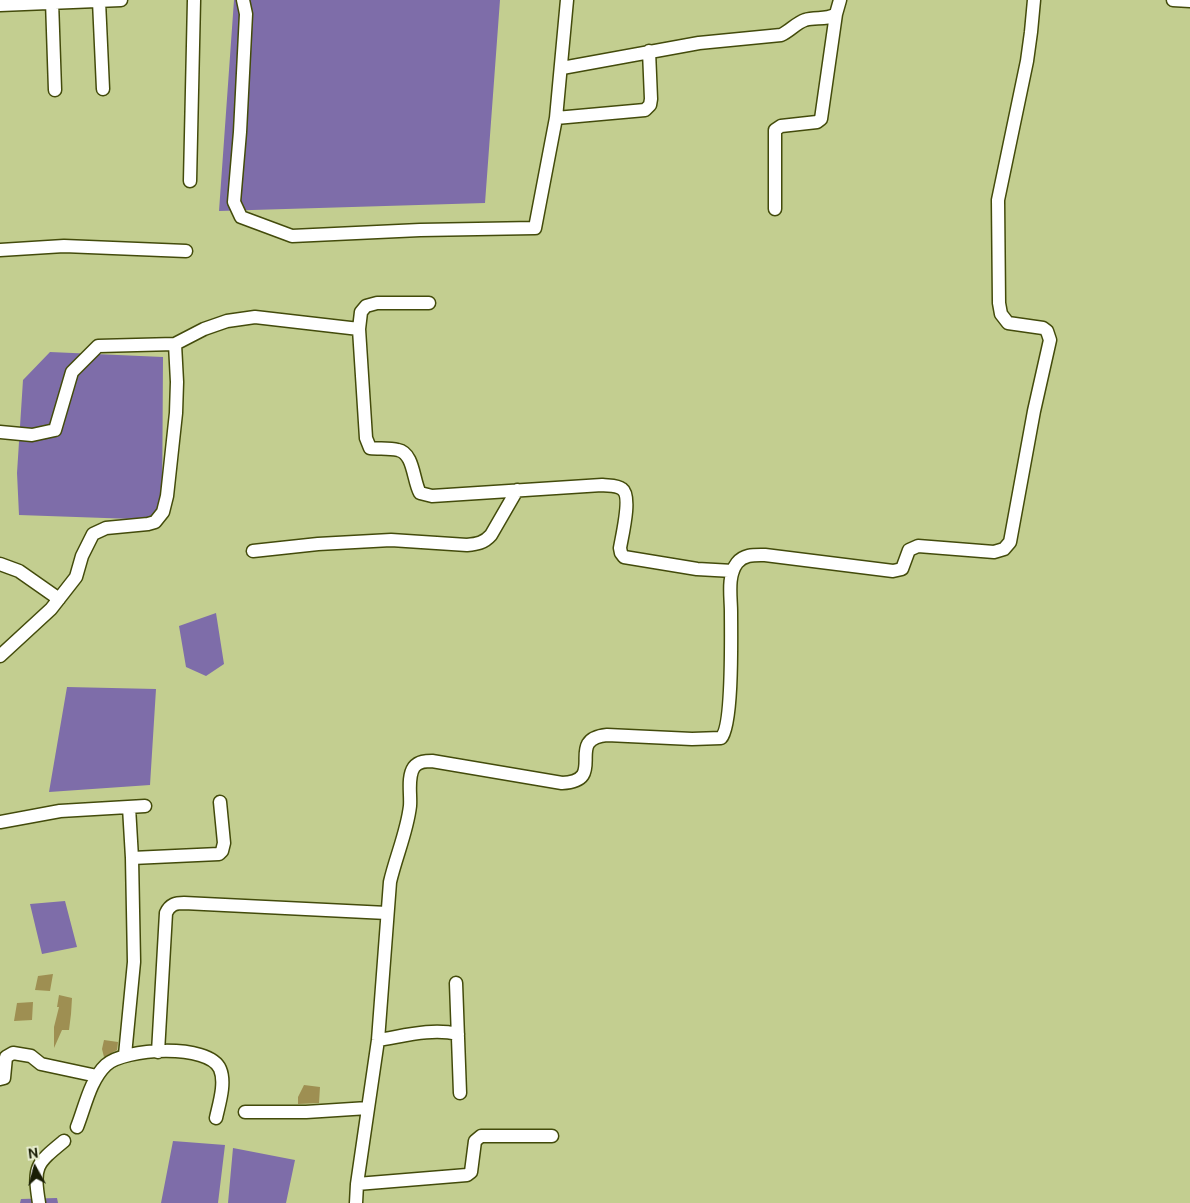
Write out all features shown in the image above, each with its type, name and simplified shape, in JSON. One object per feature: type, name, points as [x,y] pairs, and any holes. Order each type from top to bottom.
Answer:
[{"type":"street","points":[[0,4],[121,0]]},
{"type":"street","points":[[190,181],[194,0]]},
{"type":"street","points":[[243,0],[246,14],[240,132],[234,202],[241,217],[292,236],[420,230],[535,228],[556,118],[567,0]]},
{"type":"street","points":[[775,209],[776,130],[781,126],[821,120],[836,14],[840,0]]},
{"type":"street","points":[[356,1203],[357,1184],[378,1040],[390,882],[406,828],[410,805],[411,774],[414,768],[419,763],[432,761],[562,783],[580,780],[584,775],[587,744],[598,736],[692,740],[717,739],[724,735],[728,706],[732,642],[731,582],[737,562],[751,555],[766,555],[898,571],[905,566],[909,550],[918,546],[994,552],[1004,549],[1010,542],[1024,461],[1050,340],[1047,331],[1042,328],[1008,323],[1001,314],[999,304],[998,200],[1027,61],[1032,32],[1034,0]]},
{"type":"street","points":[[1173,0],[1190,1]]},
{"type":"street","points":[[99,1],[103,89]]},
{"type":"street","points":[[52,2],[55,90]]},
{"type":"street","points":[[562,68],[699,42],[781,35],[789,32],[804,20],[827,18],[836,14]]},
{"type":"street","points":[[556,118],[645,110],[650,105],[651,99],[649,51]]},
{"type":"street","points":[[0,250],[64,246],[186,251]]},
{"type":"street","points":[[429,303],[377,303],[366,306],[361,312],[359,329],[366,438],[370,448],[399,450],[405,453],[420,493],[424,495],[602,485],[617,487],[623,490],[626,497],[620,548],[624,556],[697,569],[733,571]]},
{"type":"street","points":[[0,432],[32,435],[55,430],[72,372],[98,346],[175,344],[219,323],[255,317],[359,329]]},
{"type":"street","points":[[0,656],[60,599],[76,577],[82,556],[93,534],[106,528],[155,522],[162,512],[167,496],[176,413],[175,344]]},
{"type":"street","points":[[254,551],[318,544],[391,540],[467,545],[478,544],[491,535],[517,490]]},
{"type":"street","points":[[0,564],[19,571],[60,599]]},
{"type":"street","points":[[132,858],[219,854],[222,852],[224,843],[220,802]]},
{"type":"street","points":[[0,822],[60,811],[145,806]]},
{"type":"street","points":[[125,1055],[134,962],[129,807]]},
{"type":"street","points":[[158,1052],[166,913],[168,907],[184,902],[387,913]]},
{"type":"street","points":[[456,983],[460,1093]]},
{"type":"street","points":[[378,1040],[427,1032],[442,1031],[458,1034]]},
{"type":"street","points":[[78,1127],[97,1076],[108,1063],[125,1055],[140,1052],[186,1052],[204,1055],[214,1060],[220,1069],[222,1084],[216,1118]]},
{"type":"street","points":[[0,1079],[4,1078],[6,1057],[13,1053],[31,1056],[41,1064],[97,1076]]},
{"type":"street","points":[[244,1112],[306,1112],[368,1108]]},
{"type":"street","points":[[357,1184],[467,1175],[471,1172],[475,1141],[480,1136],[552,1136]]},
{"type":"street","points":[[39,1203],[36,1177],[37,1168],[42,1159],[64,1140]]},
{"type":"shaded area","points":[[234,0],[500,0],[485,203],[219,211]]},
{"type":"shaded area","points":[[50,352],[163,357],[162,520],[19,515],[17,473],[23,380]]},
{"type":"shaded area","points":[[216,613],[224,664],[206,676],[186,667],[179,626]]},
{"type":"shaded area","points":[[67,687],[156,689],[150,785],[49,792]]},
{"type":"shaded area","points":[[65,901],[77,947],[42,954],[30,904]]},
{"type":"shaded area","points":[[173,1141],[225,1145],[218,1203],[161,1203]]},
{"type":"shaded area","points":[[233,1148],[295,1160],[286,1203],[228,1203]]},
{"type":"shaded area","points":[[57,1198],[58,1203],[20,1203],[21,1199]]},
{"type":"building","points":[[53,974],[50,991],[35,990],[38,976]]},
{"type":"building","points":[[59,995],[72,998],[71,1014],[69,1030],[62,1030],[54,1048],[54,1027],[59,1007],[57,1007]]},
{"type":"building","points":[[33,1002],[32,1020],[14,1021],[17,1003]]},
{"type":"building","points":[[104,1040],[118,1042],[117,1050],[104,1057],[102,1049]]},
{"type":"building","points":[[304,1085],[320,1087],[319,1103],[298,1104],[298,1097]]}]
